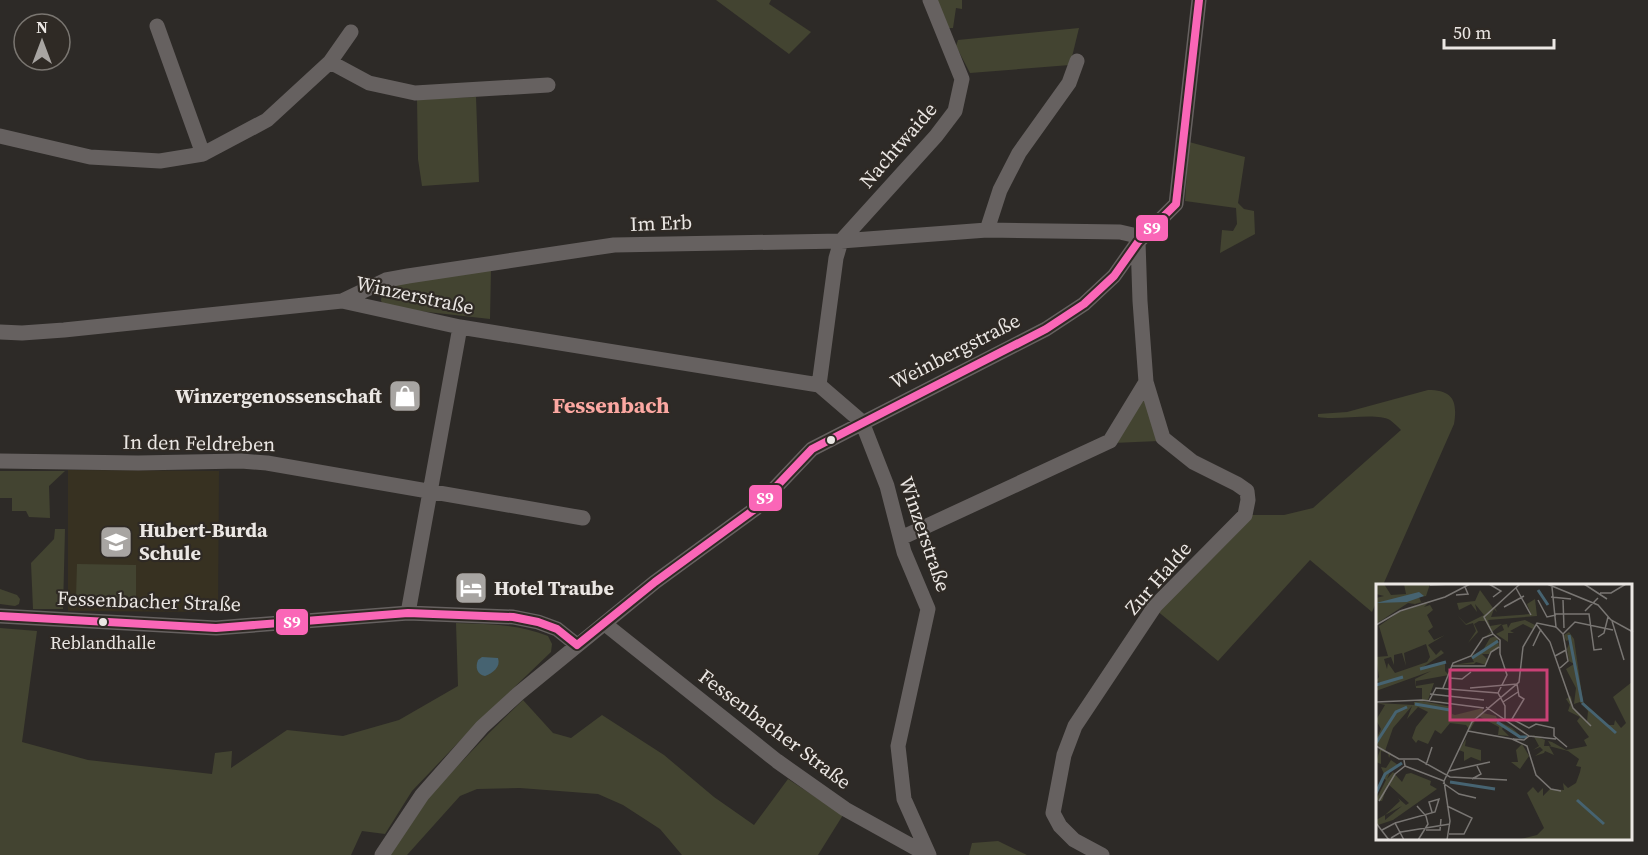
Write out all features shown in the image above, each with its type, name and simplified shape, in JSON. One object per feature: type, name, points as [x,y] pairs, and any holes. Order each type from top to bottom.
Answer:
[{"type":"street","name":"Nachtwaide","points":[[841,241],[936,136],[955,111],[962,79],[930,0]]},
{"type":"street","name":"Weinbergstraße","points":[[382,855],[422,795],[483,727],[518,694],[655,582],[755,509],[812,448],[1046,329],[1084,304],[1114,276],[1138,242],[1176,204],[1199,0]]},
{"type":"street","points":[[157,27],[203,154]]},
{"type":"street","points":[[0,136],[90,157],[160,161],[203,154],[267,120],[330,62],[351,32]]},
{"type":"street","points":[[987,230],[1000,190],[1019,153],[1069,83],[1077,61]]},
{"type":"street","points":[[330,62],[369,83],[415,93],[548,85]]},
{"type":"street","name":"Im Erb","points":[[342,301],[386,280],[602,247],[644,244],[841,241],[987,230],[1120,232],[1133,235],[1138,242]]},
{"type":"street","points":[[819,385],[836,258],[841,241]]},
{"type":"street","name":"Zur Halde","points":[[1102,855],[1074,840],[1060,826],[1053,813],[1064,755],[1075,726],[1155,606],[1245,515],[1248,500],[1247,491],[1238,484],[1193,462],[1163,438],[1146,382],[1138,242]]},
{"type":"street","name":"Winzerstraße","points":[[0,332],[64,330],[342,301],[460,327],[819,385],[862,422],[887,486],[901,538],[928,609],[898,746],[904,799],[929,855]]},
{"type":"street","points":[[408,614],[460,327]]},
{"type":"street","points":[[901,538],[1110,441],[1146,382]]},
{"type":"street","name":"In den Feldreben","points":[[0,462],[242,461],[320,471],[583,518]]},
{"type":"street","name":"Fessenbacher Straße","points":[[0,616],[216,628],[408,614],[513,617],[557,629],[577,645]]},
{"type":"street","name":"Fessenbacher Straße","points":[[605,624],[777,761],[845,809],[929,855]]},
{"type":"shaded area","name":"Hubert-Burda Schule","points":[[68,470],[219,471],[218,612],[68,611]]},
{"type":"green space","points":[[716,0],[771,0],[769,4],[811,32],[789,54]]},
{"type":"green space","points":[[937,0],[962,0],[962,9],[956,8],[953,28],[948,28]]},
{"type":"green space","points":[[1079,28],[1070,65],[970,73],[956,46],[958,40]]},
{"type":"green space","points":[[476,97],[479,182],[422,186],[418,159],[417,99]]},
{"type":"green space","points":[[1189,142],[1245,157],[1238,203],[1244,209],[1254,211],[1255,234],[1220,253],[1222,230],[1233,231],[1237,224],[1236,208],[1185,201]]},
{"type":"green space","points":[[491,269],[490,319],[392,308],[385,306],[381,301],[382,290],[389,284]]},
{"type":"green space","points":[[1428,390],[1448,394],[1452,398],[1455,409],[1454,424],[1383,584],[1376,584],[1376,603],[1372,612],[1310,560],[1218,661],[1156,610],[1251,515],[1284,515],[1313,508],[1401,430],[1390,420],[1383,418],[1318,417],[1318,414],[1347,412]]},
{"type":"green space","points":[[1144,400],[1159,441],[1113,443],[1140,402]]},
{"type":"green space","points":[[0,471],[65,471],[49,486],[50,518],[29,517],[26,511],[12,511],[12,498],[0,498]]},
{"type":"green space","points":[[55,529],[65,529],[63,609],[33,609],[31,563],[54,539]]},
{"type":"green space","points":[[77,564],[136,565],[136,599],[76,598]]},
{"type":"green space","points":[[0,589],[17,595],[20,599],[19,604],[15,606],[0,604]]},
{"type":"green space","points":[[456,623],[503,625],[537,632],[548,636],[552,644],[551,652],[473,727],[412,791],[385,834],[362,831],[351,855],[0,855],[0,628],[37,631],[22,742],[88,760],[212,774],[215,753],[232,751],[231,768],[287,730],[343,736],[399,720],[458,686]]},
{"type":"green space","points":[[523,700],[553,733],[571,738],[602,715],[664,755],[714,797],[754,825],[788,779],[843,815],[818,855],[682,855],[660,829],[623,805],[598,794],[520,788],[477,789],[460,796],[407,855],[387,855],[427,798]]},
{"type":"green space","points":[[998,841],[1027,855],[969,855],[972,843]]},
{"type":"water","points":[[482,657],[498,658],[499,661],[496,669],[485,676],[478,672],[477,668],[478,660]]},
{"type":"transit line","name":"S9","points":[[577,645],[655,582],[755,509],[812,449],[1046,329],[1084,304],[1114,276],[1138,242],[1176,204],[1199,0]]},
{"type":"transit line","name":"S9","points":[[0,616],[216,628],[408,613],[513,617],[557,629],[577,645]]},
{"type":"place","name":"Winzergenossenschaft","points":[[405,396]]},
{"type":"place","name":"Hubert-Burda Schule","points":[[116,542]]},
{"type":"place","name":"Hotel Traube","points":[[471,588]]},
{"type":"place","name":"Reblandhalle","points":[[103,622]]},
{"type":"district","name":"Fessenbach","points":[[611,405]]}]
